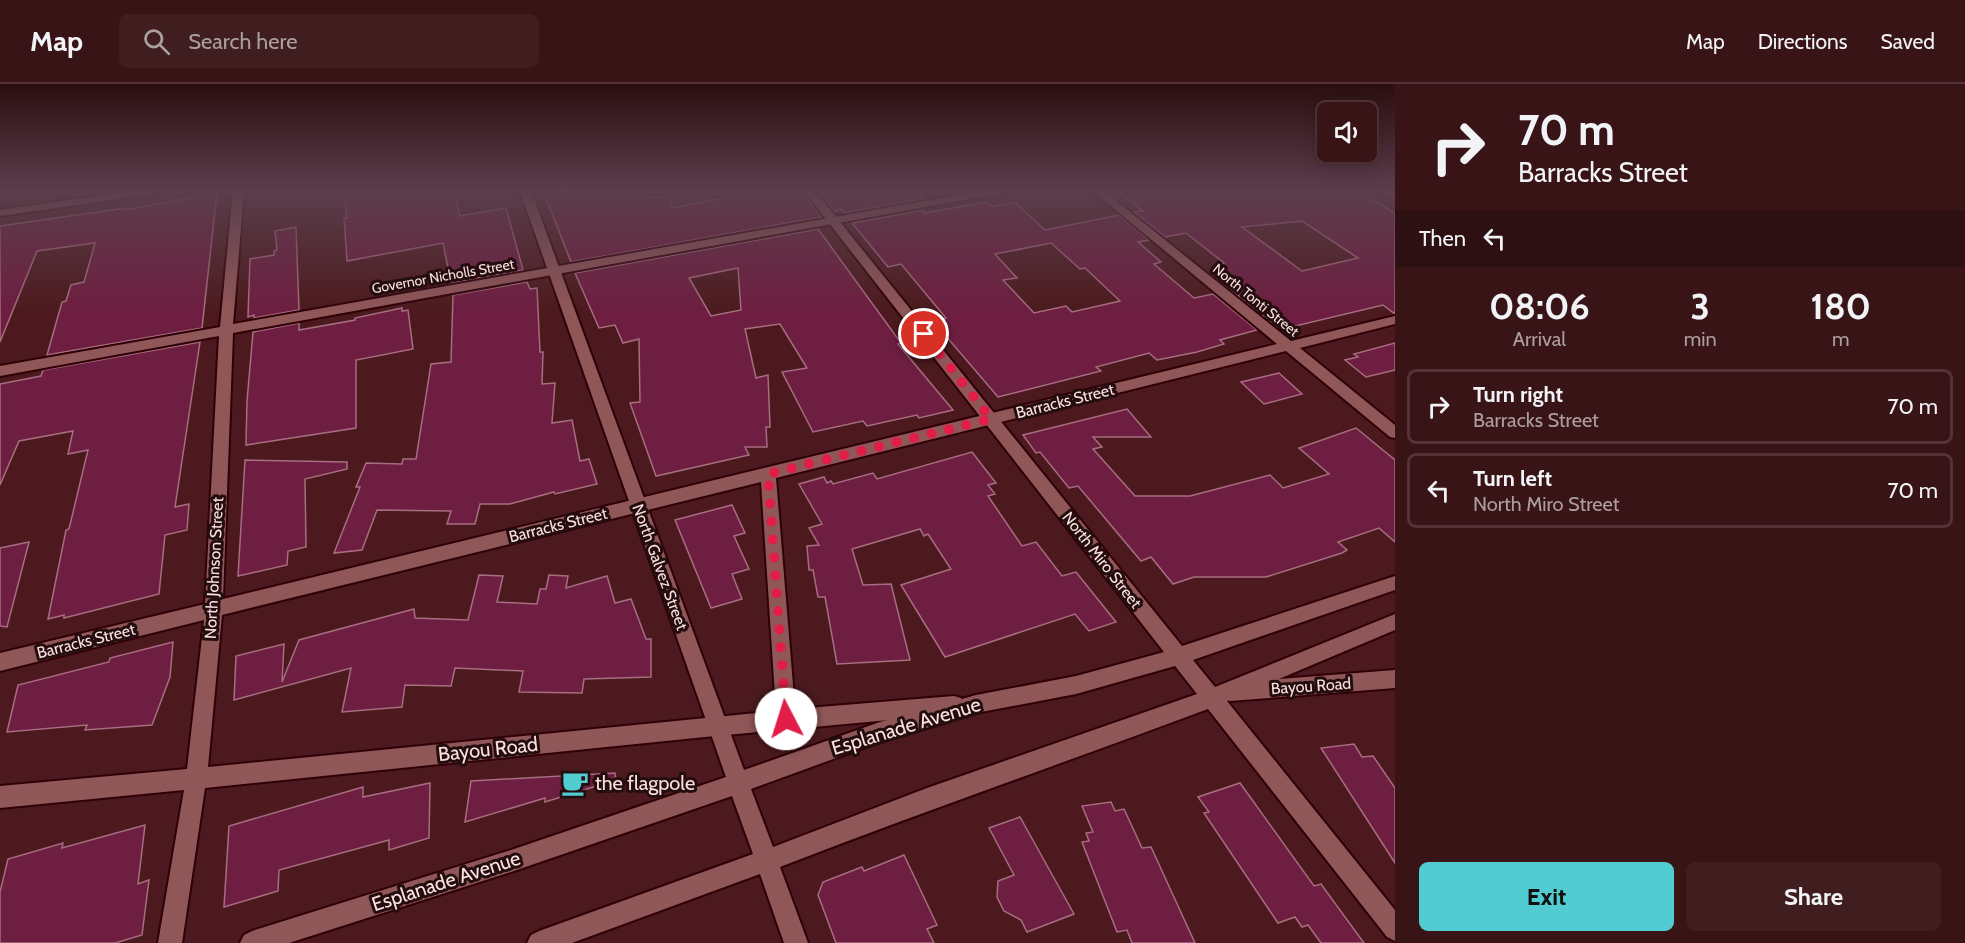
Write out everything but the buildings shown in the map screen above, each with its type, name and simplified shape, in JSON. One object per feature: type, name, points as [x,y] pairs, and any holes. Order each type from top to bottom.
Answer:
[{"type":"street","name":"North Johnson Street","points":[[170,943],[196,780],[214,609],[226,330],[234,231]]},
{"type":"street","name":"North Galvez Street","points":[[540,231],[796,943]]},
{"type":"street","name":"Governor Nicholls Street","points":[[0,371],[773,231]]},
{"type":"street","name":"North Miro Street","points":[[843,231],[1179,656],[1219,695],[1395,929]]},
{"type":"street","name":"North Tonti Street","points":[[1148,231],[1395,433]]},
{"type":"street","name":"Barracks Street","points":[[0,662],[1395,320]]},
{"type":"street","points":[[768,474],[786,719]]},
{"type":"street","name":"Esplanade Avenue","points":[[252,943],[511,861],[880,732],[976,704],[1076,685],[1179,656],[1395,583]]},
{"type":"street","points":[[539,943],[766,861],[927,799],[1085,746],[1219,695],[1395,622]]},
{"type":"street","name":"Bayou Road","points":[[1219,695],[1395,679]]},
{"type":"street","name":"Bayou Road","points":[[0,797],[196,780],[786,719],[976,704]]},
{"type":"place","name":"the flagpole","points":[[575,783]]},
{"type":"route","points":[[786,719],[768,474],[991,419],[924,334]]}]
